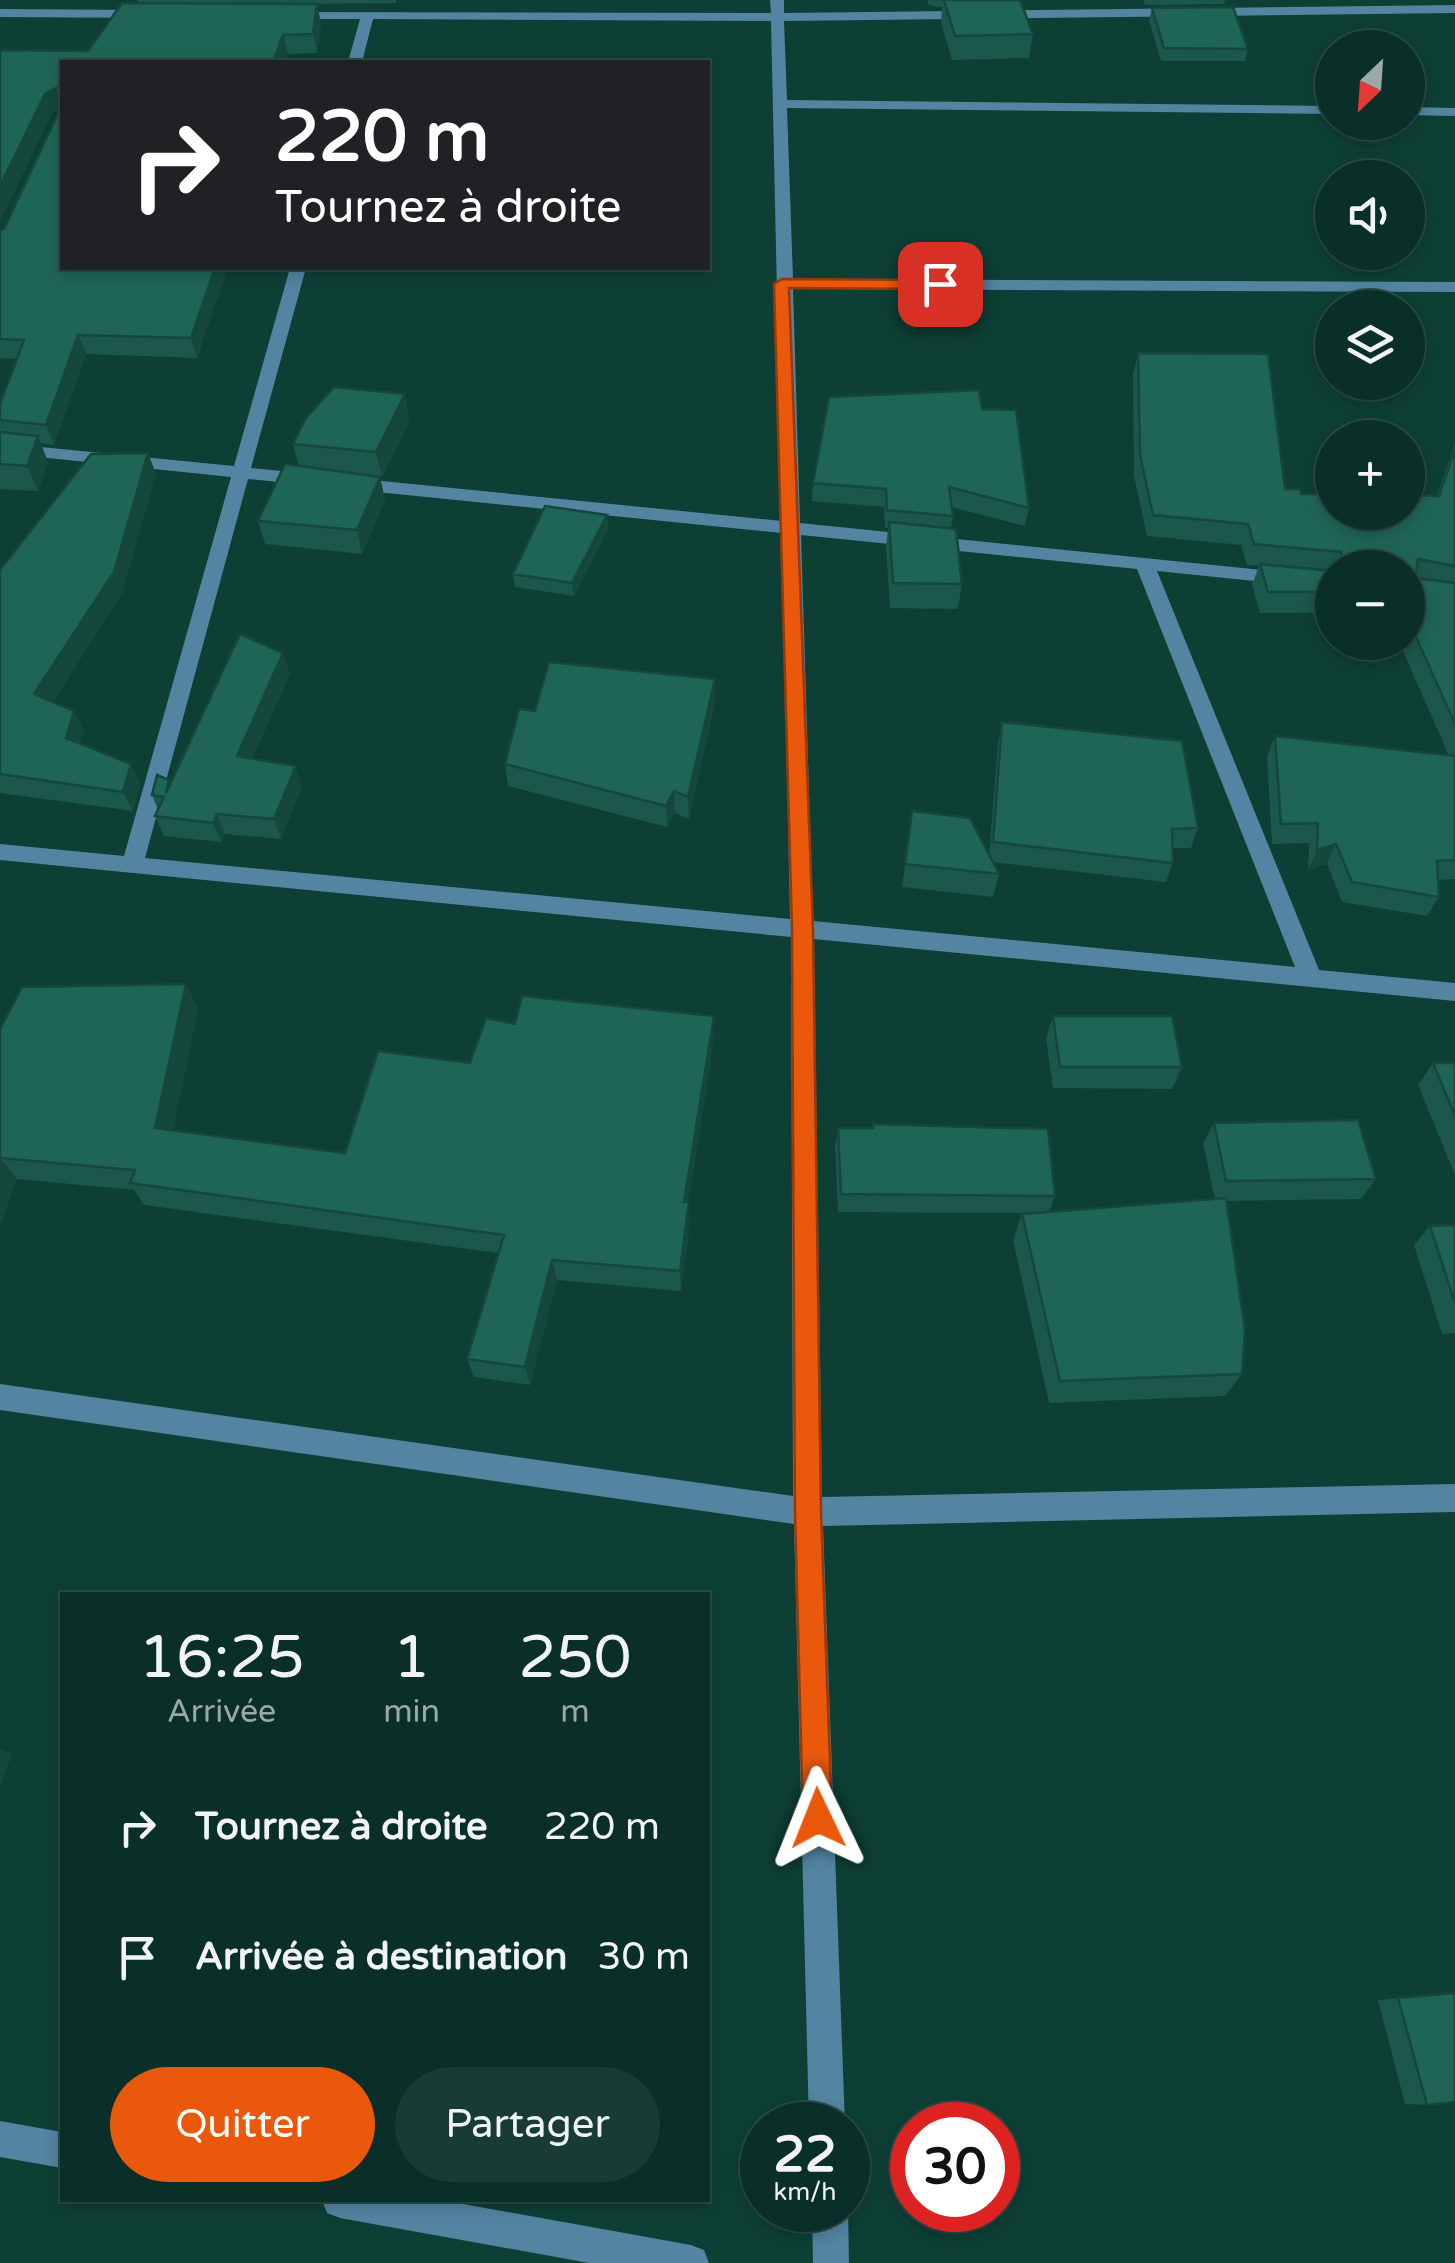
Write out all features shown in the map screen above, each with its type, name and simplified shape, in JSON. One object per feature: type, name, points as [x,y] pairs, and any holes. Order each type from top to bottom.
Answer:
[{"type":"street","points":[[0,13],[114,7],[170,14]]},
{"type":"street","points":[[103,30],[114,7]]},
{"type":"street","points":[[777,9],[802,929],[808,1512],[826,2102]]},
{"type":"street","points":[[269,14],[1455,9]]},
{"type":"street","points":[[356,60],[368,15]]},
{"type":"street","points":[[780,104],[1315,110]]},
{"type":"street","points":[[1425,111],[1455,112]]},
{"type":"street","points":[[132,865],[297,270]]},
{"type":"street","points":[[782,284],[1455,287]]},
{"type":"street","points":[[0,448],[1315,581]]},
{"type":"street","points":[[1144,564],[1312,980]]},
{"type":"street","points":[[0,852],[1455,992]]},
{"type":"street","points":[[0,1397],[808,1512],[1455,1498]]},
{"type":"street","points":[[0,2139],[60,2150]]},
{"type":"street","points":[[351,2202],[691,2263]]},
{"type":"street","points":[[830,2232],[831,2263]]},
{"type":"building","points":[[944,0],[1020,0],[1033,34],[955,36]]},
{"type":"building","points":[[122,3],[317,4],[313,34],[283,35],[274,60],[60,60],[60,270],[214,270],[191,338],[78,335],[46,425],[0,420],[0,404],[24,340],[0,339],[0,231],[59,111],[56,88],[45,94],[0,186],[0,50],[88,51]]},
{"type":"building","points":[[1233,7],[1248,49],[1164,48],[1152,8]]},
{"type":"building","points":[[1138,353],[1268,354],[1285,489],[1315,494],[1315,530],[1425,530],[1425,496],[1439,496],[1455,449],[1455,566],[1425,560],[1425,550],[1319,550],[1254,544],[1248,524],[1153,515],[1140,455]]},
{"type":"building","points":[[334,387],[405,394],[376,452],[293,444],[306,418]]},
{"type":"building","points":[[979,390],[982,409],[1016,410],[1029,508],[949,487],[953,516],[887,510],[886,489],[813,483],[829,397]]},
{"type":"building","points":[[0,432],[38,436],[27,466],[0,464]]},
{"type":"building","points":[[148,453],[114,572],[34,694],[74,711],[66,738],[131,764],[123,792],[0,774],[0,570],[91,454]]},
{"type":"building","points":[[285,464],[380,477],[357,530],[258,521]]},
{"type":"building","points":[[545,506],[607,515],[572,583],[513,574]]},
{"type":"building","points":[[889,522],[956,529],[962,584],[893,583]]},
{"type":"building","points":[[1260,564],[1315,569],[1315,592],[1268,592]]},
{"type":"building","points":[[1425,579],[1455,583],[1455,724],[1425,657]]},
{"type":"building","points":[[240,634],[283,653],[237,756],[296,766],[274,819],[217,814],[213,823],[155,816],[164,797],[152,795],[157,775],[169,780],[166,793]]},
{"type":"building","points":[[549,662],[715,679],[688,797],[674,791],[666,806],[505,764],[519,709],[535,711]]},
{"type":"building","points":[[1002,722],[1182,741],[1198,828],[1172,829],[1173,863],[993,842]]},
{"type":"building","points":[[1275,736],[1455,756],[1455,860],[1437,861],[1439,897],[1352,882],[1336,844],[1317,850],[1318,823],[1281,824]]},
{"type":"building","points":[[912,811],[970,818],[999,874],[905,864]]},
{"type":"building","points":[[186,984],[155,1128],[345,1153],[378,1051],[470,1063],[486,1018],[515,1024],[522,996],[714,1016],[684,1202],[689,1202],[680,1271],[552,1260],[525,1367],[467,1359],[504,1235],[130,1183],[135,1170],[0,1158],[0,1029],[22,987]]},
{"type":"building","points":[[1053,1016],[1172,1016],[1182,1067],[1060,1067]]},
{"type":"building","points":[[1433,1063],[1455,1063],[1455,1116]]},
{"type":"building","points":[[1358,1120],[1376,1179],[1226,1181],[1214,1123]]},
{"type":"building","points":[[872,1124],[1048,1129],[1055,1196],[841,1194],[838,1128],[873,1128]]},
{"type":"building","points":[[1226,1198],[1245,1330],[1242,1374],[1060,1381],[1022,1214]]},
{"type":"building","points":[[1455,1225],[1455,1303],[1430,1226]]},
{"type":"building","points":[[1455,1993],[1455,2102],[1427,2105],[1398,1998]]},
{"type":"route","points":[[818,1818],[808,1512],[802,929],[782,284],[940,284]]}]
